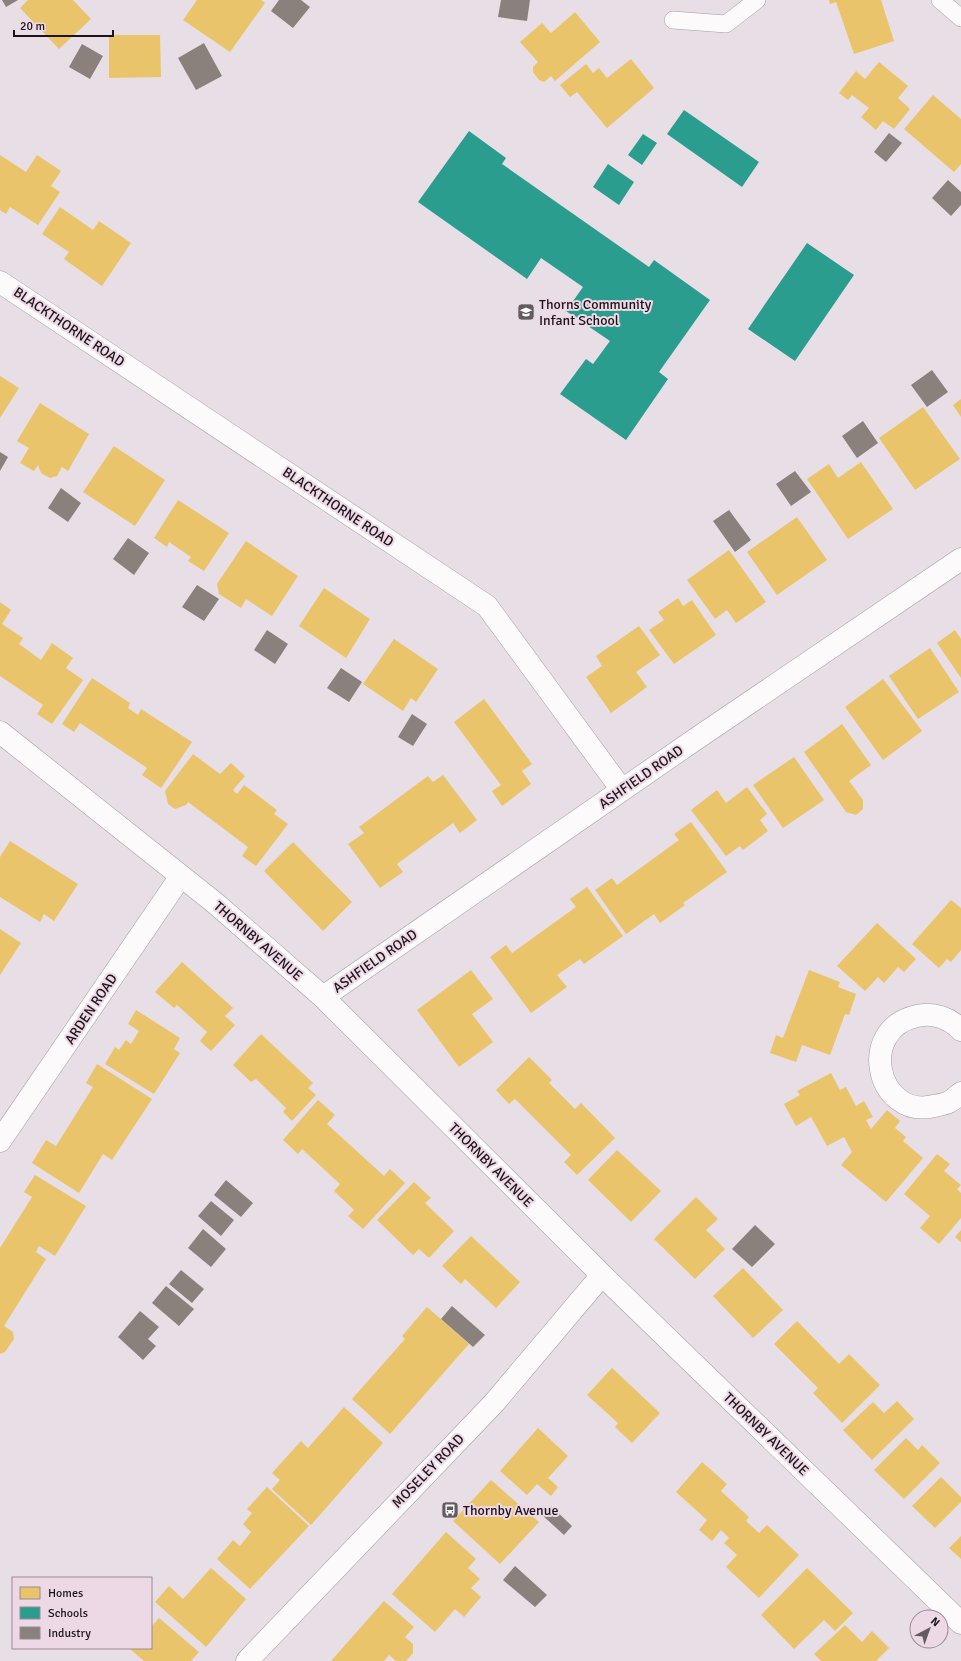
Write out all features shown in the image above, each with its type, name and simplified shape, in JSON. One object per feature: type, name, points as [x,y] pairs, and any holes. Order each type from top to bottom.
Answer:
[{"type":"street","name":"BLACKTHORNE ROAD","points":[[0,282],[487,606],[622,790]]},
{"type":"street","name":"ASHFIELD ROAD","points":[[323,997],[622,790],[961,559]]},
{"type":"street","name":"THORNBY AVENUE","points":[[0,732],[215,903],[323,997],[602,1275],[961,1623]]},
{"type":"street","name":"ARDEN ROAD","points":[[0,1141],[181,876]]},
{"type":"street","points":[[957,1103],[926,1108],[910,1105],[901,1101],[889,1090],[881,1076],[879,1067],[880,1051],[886,1035],[898,1023],[908,1018],[924,1014],[940,1016],[956,1024],[961,1030]]},
{"type":"street","name":"MOSELEY ROAD","points":[[247,1661],[494,1403],[602,1275]]},
{"type":"lane","points":[[673,20],[726,24],[757,0]]},
{"type":"lane","points":[[940,0],[961,18]]},
{"type":"building: Homes","points":[[28,0],[73,0],[91,19],[59,49],[20,8]]},
{"type":"building: Homes","points":[[197,0],[261,0],[265,3],[230,52],[183,20]]},
{"type":"building: Homes","points":[[829,0],[881,0],[894,41],[854,54],[836,2],[830,4]]},
{"type":"building: Homes","points":[[575,12],[600,42],[555,81],[551,76],[544,82],[539,80],[533,72],[533,67],[538,62],[520,42],[542,23],[551,33]]},
{"type":"building: Homes","points":[[109,35],[160,35],[161,77],[109,78]]},
{"type":"building: Homes","points":[[631,59],[654,88],[607,128],[577,92],[570,97],[560,85],[586,64],[593,73],[599,68],[607,78]]},
{"type":"building: Homes","points":[[879,62],[908,86],[898,98],[910,109],[894,129],[883,121],[876,130],[861,117],[869,108],[852,95],[848,100],[839,93],[856,71],[865,79]]},
{"type":"building: Homes","points":[[933,95],[961,119],[961,164],[954,172],[904,129]]},
{"type":"building: Homes","points":[[0,155],[26,172],[37,155],[61,171],[51,186],[60,192],[38,225],[10,207],[6,214],[0,210]]},
{"type":"building: Homes","points":[[60,207],[93,230],[99,221],[131,243],[102,286],[64,259],[69,252],[42,234]]},
{"type":"building: Homes","points":[[0,376],[19,388],[0,418]]},
{"type":"building: Homes","points":[[961,399],[961,417],[953,405]]},
{"type":"building: Homes","points":[[40,403],[89,434],[68,471],[62,467],[57,476],[50,478],[41,473],[38,465],[34,471],[20,463],[29,448],[17,441]]},
{"type":"building: Homes","points":[[923,407],[960,459],[915,490],[879,438]]},
{"type":"building: Homes","points":[[114,446],[165,480],[135,526],[83,492]]},
{"type":"building: Homes","points":[[861,462],[893,509],[848,539],[807,479],[829,464],[838,478]]},
{"type":"building: Homes","points":[[178,500],[229,533],[204,571],[188,561],[191,557],[169,542],[167,547],[154,538]]},
{"type":"building: Homes","points":[[797,517],[827,560],[777,595],[747,552]]},
{"type":"building: Homes","points":[[246,541],[298,576],[272,616],[246,599],[241,608],[219,594],[217,584]]},
{"type":"building: Homes","points":[[729,550],[766,602],[736,623],[727,610],[715,619],[687,580]]},
{"type":"building: Homes","points":[[324,588],[370,619],[346,658],[299,626]]},
{"type":"building: Homes","points":[[678,598],[683,606],[692,600],[716,635],[674,664],[649,630],[664,620],[658,612]]},
{"type":"building: Homes","points":[[0,602],[11,610],[2,624],[23,638],[19,644],[41,660],[52,643],[73,658],[66,668],[83,680],[52,724],[37,714],[43,705],[0,676]]},
{"type":"building: Homes","points":[[639,626],[660,655],[636,672],[647,687],[611,713],[586,677],[602,666],[596,656]]},
{"type":"building: Homes","points":[[955,630],[961,639],[961,678],[937,643]]},
{"type":"building: Homes","points":[[394,639],[438,669],[416,702],[411,698],[403,711],[363,684]]},
{"type":"building: Homes","points":[[930,648],[959,692],[918,719],[889,676]]},
{"type":"building: Homes","points":[[92,678],[130,703],[128,708],[138,715],[141,709],[192,742],[161,788],[142,775],[147,768],[80,723],[74,732],[62,724]]},
{"type":"building: Homes","points":[[883,679],[922,731],[883,760],[845,707]]},
{"type":"building: Homes","points":[[484,699],[532,764],[522,771],[531,784],[502,806],[492,791],[501,785],[454,722]]},
{"type":"building: Homes","points":[[842,724],[871,765],[849,781],[863,800],[863,809],[856,815],[846,812],[804,752]]},
{"type":"building: Homes","points":[[193,754],[220,774],[231,763],[245,776],[233,790],[237,794],[244,785],[277,810],[274,814],[288,824],[256,866],[242,856],[248,847],[188,802],[186,805],[175,809],[168,804],[165,791]]},
{"type":"building: Homes","points":[[794,757],[824,800],[783,828],[753,785]]},
{"type":"building: Homes","points":[[443,775],[477,820],[460,833],[453,823],[397,864],[403,872],[380,888],[348,844],[364,833],[359,827],[428,776],[433,782]]},
{"type":"building: Homes","points":[[747,787],[767,814],[760,820],[768,831],[743,850],[740,846],[726,856],[691,810],[717,790],[726,803]]},
{"type":"building: Homes","points":[[691,822],[727,872],[683,903],[685,905],[660,923],[654,914],[626,934],[595,890],[612,878],[617,885],[679,840],[674,834]]},
{"type":"building: Homes","points":[[10,841],[78,884],[54,921],[44,914],[40,922],[0,897],[0,857]]},
{"type":"building: Homes","points":[[293,842],[352,902],[323,931],[264,871]]},
{"type":"building: Homes","points":[[587,887],[623,936],[584,964],[580,959],[557,975],[567,987],[531,1013],[490,957],[506,945],[512,953],[576,907],[570,899]]},
{"type":"building: Homes","points":[[951,900],[961,908],[961,950],[951,962],[947,959],[939,968],[912,944]]},
{"type":"building: Homes","points":[[877,923],[916,959],[904,972],[898,967],[884,983],[878,977],[865,991],[837,966]]},
{"type":"building: Homes","points":[[0,929],[21,943],[0,975]]},
{"type":"building: Homes","points":[[182,962],[233,1008],[225,1016],[235,1025],[211,1051],[200,1041],[207,1032],[177,1005],[174,1008],[155,992]]},
{"type":"building: Homes","points":[[471,970],[493,999],[472,1014],[493,1042],[459,1067],[417,1010]]},
{"type":"building: Homes","points":[[809,970],[840,982],[838,987],[856,994],[849,1015],[845,1014],[830,1055],[802,1045],[796,1062],[770,1053],[776,1035],[783,1038]]},
{"type":"building: Homes","points":[[136,1010],[180,1038],[174,1049],[180,1053],[154,1094],[105,1064],[115,1047],[119,1050],[126,1040],[131,1044],[139,1031],[128,1024]]},
{"type":"building: Homes","points":[[261,1034],[313,1083],[308,1088],[316,1095],[292,1121],[283,1112],[286,1108],[256,1079],[251,1082],[233,1065]]},
{"type":"building: Homes","points":[[529,1057],[552,1080],[549,1083],[575,1109],[581,1103],[615,1138],[577,1175],[564,1162],[571,1155],[515,1099],[509,1104],[496,1090]]},
{"type":"building: Homes","points":[[97,1064],[152,1099],[112,1160],[103,1154],[79,1193],[32,1163],[46,1140],[56,1146],[93,1087],[86,1083]]},
{"type":"building: Homes","points":[[831,1073],[840,1090],[846,1087],[856,1106],[864,1101],[873,1117],[866,1120],[871,1129],[887,1110],[900,1121],[895,1128],[906,1137],[903,1141],[923,1158],[886,1202],[841,1165],[852,1152],[844,1137],[827,1146],[811,1117],[796,1126],[784,1104],[800,1095],[797,1091]]},
{"type":"building: Homes","points":[[318,1100],[335,1115],[327,1124],[384,1176],[390,1169],[405,1183],[363,1229],[348,1216],[354,1210],[334,1191],[340,1184],[302,1149],[298,1154],[283,1140]]},
{"type":"building: Homes","points":[[617,1150],[661,1191],[631,1222],[588,1180]]},
{"type":"building: Homes","points":[[937,1154],[950,1164],[944,1171],[961,1185],[957,1189],[961,1193],[961,1218],[939,1244],[920,1228],[930,1216],[904,1194]]},
{"type":"building: Homes","points":[[35,1175],[86,1206],[55,1256],[39,1246],[36,1252],[46,1259],[4,1326],[13,1332],[14,1339],[5,1352],[0,1354],[0,1248],[32,1197],[24,1192]]},
{"type":"building: Homes","points":[[414,1182],[431,1198],[425,1203],[454,1231],[429,1258],[419,1249],[413,1255],[377,1220]]},
{"type":"building: Homes","points":[[696,1197],[718,1219],[706,1230],[725,1249],[695,1279],[654,1239]]},
{"type":"building: Homes","points":[[961,1230],[961,1242],[955,1237]]},
{"type":"building: Homes","points":[[471,1236],[520,1282],[496,1308],[465,1279],[461,1284],[442,1266]]},
{"type":"building: Homes","points":[[743,1268],[783,1310],[753,1338],[713,1296]]},
{"type":"building: Homes","points":[[427,1307],[469,1344],[390,1434],[352,1399],[405,1339],[402,1336]]},
{"type":"building: Homes","points":[[797,1321],[839,1364],[849,1354],[880,1385],[842,1423],[813,1393],[818,1388],[774,1344]]},
{"type":"building: Homes","points":[[612,1368],[660,1413],[632,1443],[615,1427],[618,1423],[587,1395]]},
{"type":"building: Homes","points":[[897,1401],[914,1419],[872,1460],[843,1430],[873,1402],[884,1413]]},
{"type":"building: Homes","points":[[344,1407],[383,1443],[311,1525],[272,1489],[280,1480],[272,1473],[301,1441],[308,1448]]},
{"type":"building: Homes","points":[[538,1428],[568,1456],[548,1478],[558,1487],[551,1496],[537,1484],[527,1495],[500,1471]]},
{"type":"building: Homes","points":[[906,1438],[918,1450],[922,1445],[940,1463],[904,1499],[874,1470]]},
{"type":"building: Homes","points":[[702,1462],[727,1484],[721,1491],[749,1517],[746,1521],[759,1533],[767,1525],[799,1555],[759,1598],[726,1567],[737,1555],[724,1543],[729,1538],[721,1530],[712,1541],[699,1530],[707,1520],[676,1492]]},
{"type":"building: Homes","points":[[941,1477],[961,1497],[961,1502],[935,1528],[912,1506]]},
{"type":"building: Homes","points":[[491,1480],[539,1522],[500,1564],[453,1521]]},
{"type":"building: Homes","points":[[267,1487],[309,1526],[250,1589],[217,1559],[233,1540],[240,1546],[251,1532],[243,1524],[252,1513],[247,1509]]},
{"type":"building: Homes","points":[[446,1532],[476,1559],[468,1568],[480,1579],[471,1588],[481,1597],[464,1617],[455,1609],[435,1632],[392,1594]]},
{"type":"building: Homes","points":[[961,1536],[961,1559],[949,1548]]},
{"type":"building: Homes","points":[[211,1568],[246,1599],[206,1647],[155,1602],[169,1586],[183,1599]]},
{"type":"building: Homes","points":[[807,1568],[853,1613],[835,1631],[824,1620],[794,1649],[761,1615]]},
{"type":"building: Homes","points":[[384,1601],[414,1627],[405,1637],[413,1644],[413,1653],[406,1661],[396,1661],[389,1655],[384,1661],[331,1661]]},
{"type":"building: Homes","points":[[159,1618],[199,1652],[191,1661],[144,1661],[131,1650],[152,1649],[152,1626]]},
{"type":"building: Homes","points":[[845,1625],[862,1642],[872,1631],[889,1648],[876,1661],[821,1661],[814,1654]]},
{"type":"building: Schools","points":[[684,110],[759,162],[742,187],[667,134]]},
{"type":"building: Schools","points":[[469,131],[506,158],[502,164],[649,267],[654,260],[710,300],[659,372],[668,379],[626,440],[560,394],[586,359],[593,364],[610,341],[566,311],[583,287],[541,258],[527,279],[418,202]]},
{"type":"building: Schools","points":[[643,134],[657,143],[642,165],[628,155]]},
{"type":"building: Schools","points":[[608,164],[634,182],[619,205],[593,187]]},
{"type":"building: Schools","points":[[807,243],[854,275],[795,361],[748,329]]},
{"type":"building: Industry","points":[[2,0],[18,0],[6,7]]},
{"type":"building: Industry","points":[[279,0],[301,0],[310,7],[293,28],[271,11]]},
{"type":"building: Industry","points":[[501,0],[530,0],[527,21],[498,17]]},
{"type":"building: Industry","points":[[204,43],[222,76],[196,90],[178,58]]},
{"type":"building: Industry","points":[[82,44],[103,56],[90,79],[69,67]]},
{"type":"building: Industry","points":[[889,133],[902,143],[886,162],[874,152]]},
{"type":"building: Industry","points":[[948,180],[961,192],[961,205],[951,216],[932,198]]},
{"type":"building: Industry","points":[[932,370],[948,392],[927,407],[911,385]]},
{"type":"building: Industry","points":[[863,421],[878,443],[857,458],[842,436]]},
{"type":"building: Industry","points":[[0,452],[8,457],[0,471]]},
{"type":"building: Industry","points":[[795,471],[811,492],[791,506],[776,484]]},
{"type":"building: Industry","points":[[61,488],[81,503],[68,522],[48,508]]},
{"type":"building: Industry","points":[[729,510],[751,540],[735,552],[713,521]]},
{"type":"building: Industry","points":[[128,538],[149,553],[134,575],[113,559]]},
{"type":"building: Industry","points":[[197,585],[219,599],[204,621],[182,607]]},
{"type":"building: Industry","points":[[267,630],[288,644],[275,664],[254,650]]},
{"type":"building: Industry","points":[[341,668],[362,682],[349,702],[327,688]]},
{"type":"building: Industry","points":[[412,714],[427,724],[413,746],[398,737]]},
{"type":"building: Industry","points":[[226,1180],[253,1203],[241,1217],[214,1195]]},
{"type":"building: Industry","points":[[211,1201],[234,1220],[221,1236],[198,1216]]},
{"type":"building: Industry","points":[[755,1225],[775,1244],[752,1267],[732,1249]]},
{"type":"building: Industry","points":[[203,1229],[226,1249],[211,1267],[188,1248]]},
{"type":"building: Industry","points":[[181,1270],[204,1289],[192,1303],[169,1284]]},
{"type":"building: Industry","points":[[166,1286],[194,1309],[179,1326],[152,1303]]},
{"type":"building: Industry","points":[[452,1306],[485,1335],[473,1347],[441,1319]]},
{"type":"building: Industry","points":[[140,1311],[159,1327],[148,1339],[156,1346],[143,1360],[118,1337]]},
{"type":"building: Industry","points":[[551,1506],[572,1526],[564,1535],[542,1515]]},
{"type":"building: Industry","points":[[515,1566],[547,1595],[535,1607],[503,1580]]},
{"type":"place","name":"Thorns Community Infant School","points":[[526,312]]},
{"type":"place","name":"Thornby Avenue","points":[[450,1510]]}]
